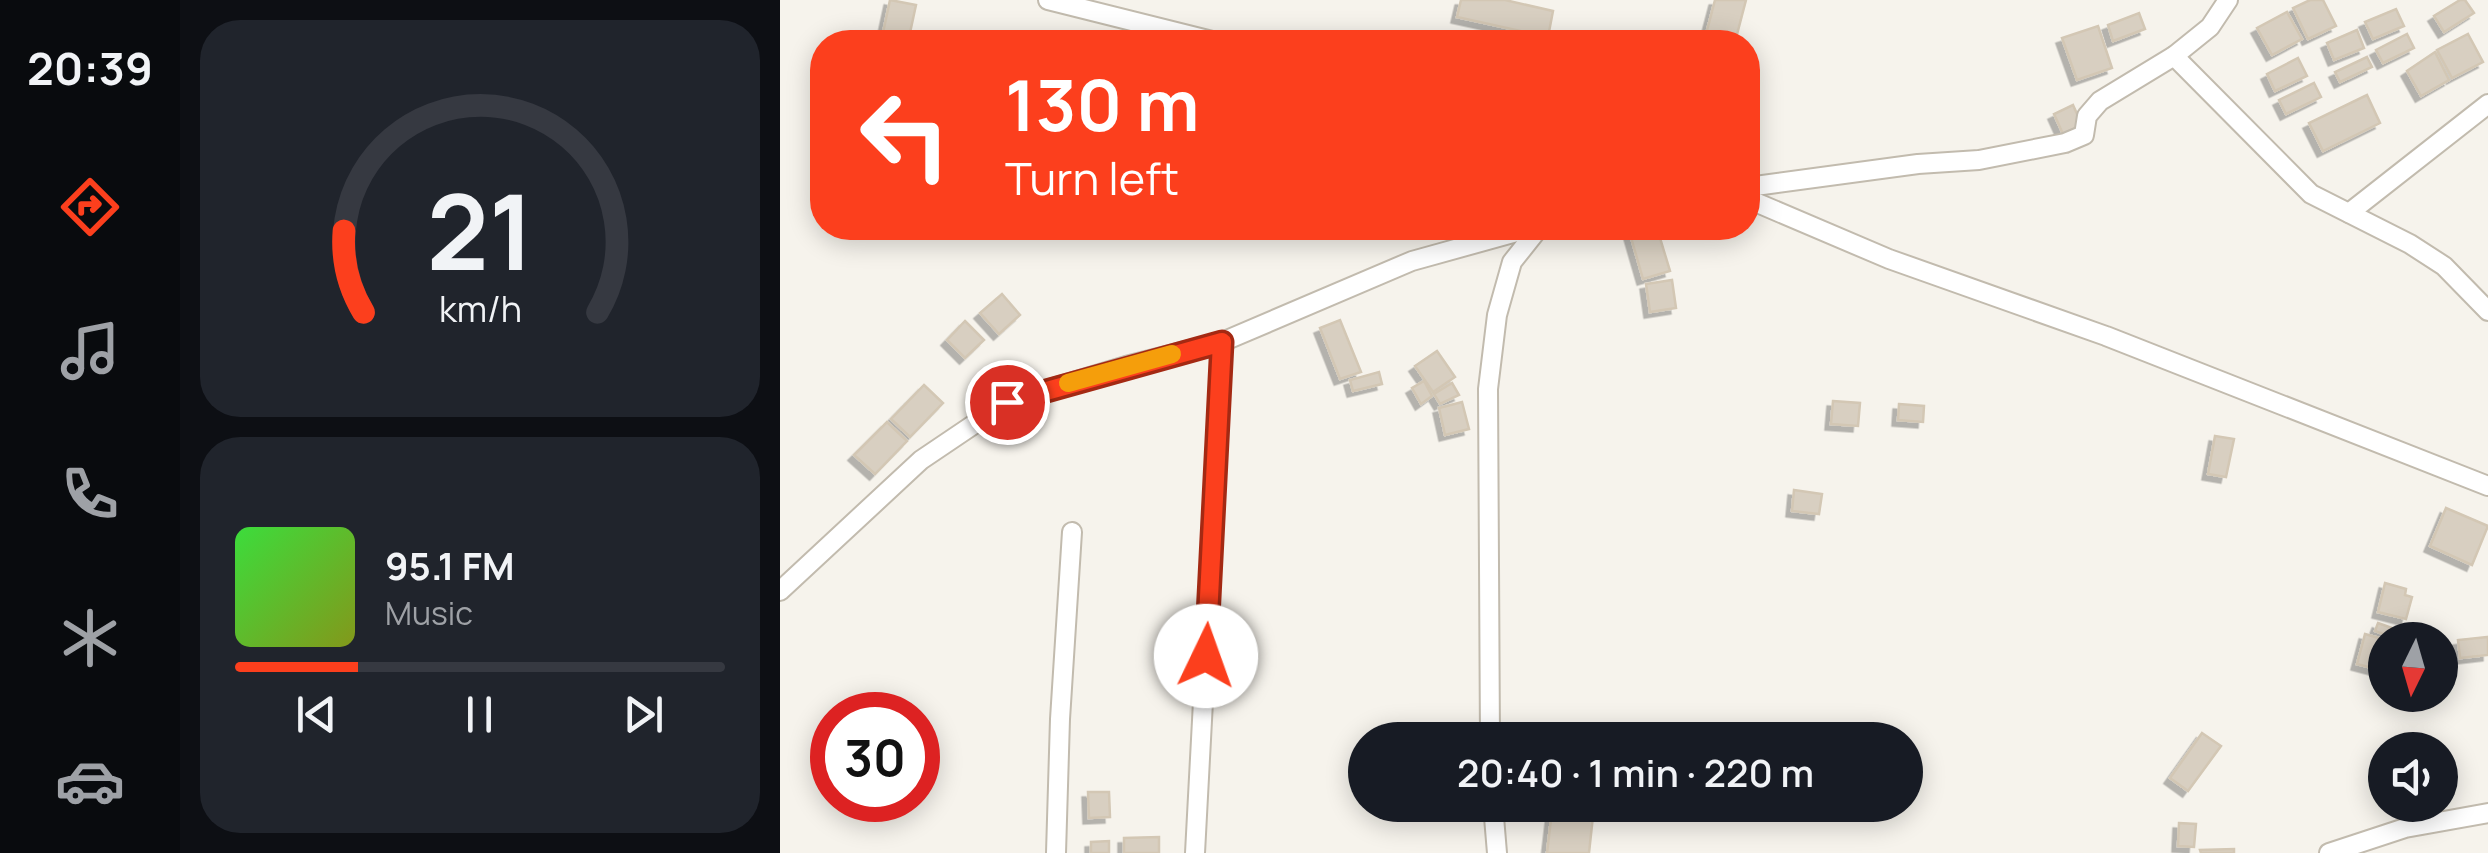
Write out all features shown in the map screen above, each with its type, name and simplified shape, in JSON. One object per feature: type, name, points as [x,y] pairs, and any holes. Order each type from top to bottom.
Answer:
[{"type":"street","points":[[1048,0],[1168,30]]},
{"type":"street","points":[[1760,185],[1918,164],[1980,160],[2064,143],[2084,135],[2087,116],[2100,101],[2142,78],[2210,27],[2228,0]]},
{"type":"street","points":[[2174,56],[2311,194],[2410,244],[2444,266],[2488,311]]},
{"type":"street","points":[[2350,213],[2488,104]]},
{"type":"street","points":[[1760,203],[1889,260],[2106,336],[2488,486]]},
{"type":"street","points":[[780,591],[922,460],[1007,402],[1222,342],[1412,261],[1493,240]]},
{"type":"street","points":[[1502,240],[1512,262]]},
{"type":"street","points":[[1490,722],[1488,389],[1497,316],[1512,262],[1529,240]]},
{"type":"street","points":[[1196,853],[1222,342]]},
{"type":"street","points":[[1056,853],[1072,532]]},
{"type":"street","points":[[2329,853],[2406,828],[2488,813]]},
{"type":"street","points":[[1494,822],[1497,853]]},
{"type":"building","points":[[890,0],[916,5],[911,30],[884,30]]},
{"type":"building","points":[[1461,0],[1505,0],[1553,11],[1549,30],[1516,30],[1457,17]]},
{"type":"building","points":[[1715,0],[1746,0],[1738,30],[1707,30]]},
{"type":"building","points":[[2310,0],[2323,0],[2336,26],[2308,39],[2293,8]]},
{"type":"building","points":[[2465,0],[2474,13],[2444,32],[2434,16]]},
{"type":"building","points":[[2396,9],[2404,26],[2373,39],[2365,22]]},
{"type":"building","points":[[2287,12],[2302,39],[2272,55],[2257,28]]},
{"type":"building","points":[[2139,13],[2145,29],[2113,41],[2108,25]]},
{"type":"building","points":[[2098,26],[2112,68],[2077,80],[2062,38]]},
{"type":"building","points":[[2357,30],[2364,48],[2334,60],[2327,43]]},
{"type":"building","points":[[2407,34],[2414,48],[2383,63],[2376,50]]},
{"type":"building","points":[[2468,34],[2483,62],[2452,78],[2437,50]]},
{"type":"building","points":[[2435,52],[2449,80],[2421,96],[2407,71]]},
{"type":"building","points":[[2367,57],[2372,67],[2340,82],[2335,72]]},
{"type":"building","points":[[2298,58],[2307,76],[2275,91],[2267,74]]},
{"type":"building","points":[[2314,83],[2321,97],[2286,114],[2279,100]]},
{"type":"building","points":[[2367,95],[2380,123],[2323,151],[2309,123]]},
{"type":"building","points":[[2073,105],[2082,125],[2063,134],[2054,114]]},
{"type":"building","points":[[1632,240],[1661,240],[1670,271],[1643,279]]},
{"type":"building","points":[[1672,280],[1676,308],[1650,312],[1646,284]]},
{"type":"building","points":[[1002,294],[1020,315],[999,334],[980,313]]},
{"type":"building","points":[[1340,320],[1361,372],[1340,379],[1320,328]]},
{"type":"building","points":[[965,321],[984,340],[965,358],[947,340]]},
{"type":"building","points":[[1437,351],[1455,377],[1433,392],[1415,366]]},
{"type":"building","points":[[1379,372],[1382,384],[1353,391],[1350,380]]},
{"type":"building","points":[[1424,381],[1432,396],[1421,404],[1412,388]]},
{"type":"building","points":[[1452,383],[1459,395],[1440,404],[1434,394]]},
{"type":"building","points":[[924,385],[943,403],[910,437],[891,419]]},
{"type":"building","points":[[1833,401],[1860,403],[1858,426],[1831,424]]},
{"type":"building","points":[[1462,402],[1469,429],[1445,435],[1439,408]]},
{"type":"building","points":[[1899,404],[1924,406],[1923,422],[1898,420]]},
{"type":"building","points":[[887,422],[907,441],[875,474],[854,455]]},
{"type":"building","points":[[2215,436],[2234,439],[2226,477],[2208,474]]},
{"type":"building","points":[[1794,490],[1822,494],[1819,514],[1792,511]]},
{"type":"building","points":[[2446,508],[2488,526],[2472,565],[2430,546]]},
{"type":"building","points":[[2385,583],[2406,589],[2405,595],[2412,597],[2406,619],[2378,612]]},
{"type":"building","points":[[2365,634],[2368,635],[2368,667],[2357,664]]},
{"type":"building","points":[[2488,637],[2488,655],[2460,658],[2458,640]]},
{"type":"building","points":[[2202,733],[2221,746],[2188,791],[2170,778]]},
{"type":"building","points":[[1088,792],[1109,792],[1110,817],[1089,818]]},
{"type":"building","points":[[1551,822],[1592,822],[1589,853],[1547,853]]},
{"type":"building","points":[[2179,823],[2196,824],[2194,847],[2178,846]]},
{"type":"building","points":[[1159,837],[1159,853],[1124,853],[1124,838]]},
{"type":"building","points":[[1109,841],[1109,853],[1091,853],[1091,842]]},
{"type":"building","points":[[2234,849],[2234,853],[2200,850]]},
{"type":"slow traffic","points":[[1068,383],[1172,354]]},
{"type":"route","points":[[1007,402],[1222,342],[1206,656]]}]
